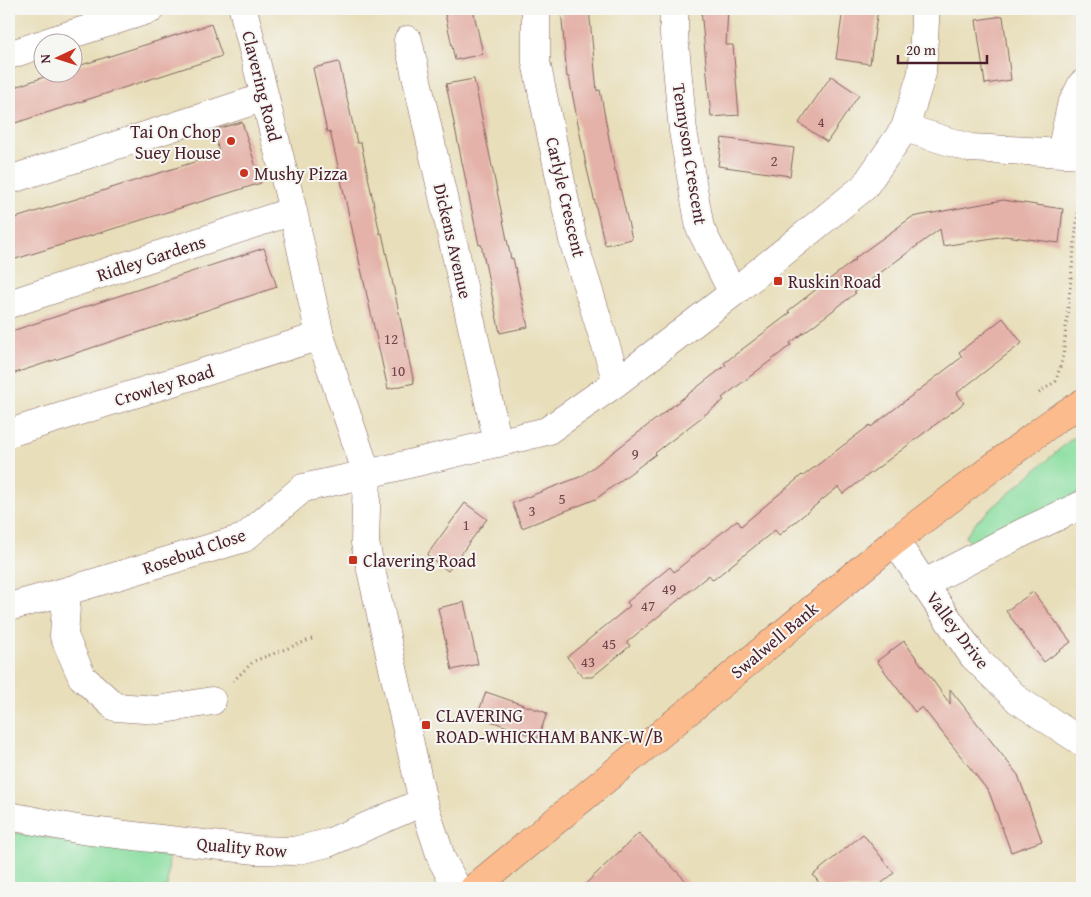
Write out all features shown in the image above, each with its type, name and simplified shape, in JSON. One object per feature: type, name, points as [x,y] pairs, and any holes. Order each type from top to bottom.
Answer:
[{"type":"main road","name":"Swalwell Bank","points":[[474,888],[895,541],[1055,420],[1082,403]]},
{"type":"street","points":[[79,32],[151,9]]},
{"type":"street","name":"Clavering Road","points":[[242,9],[293,211],[320,336],[367,474],[365,543],[423,802],[442,860],[457,888]]},
{"type":"street","name":"Carlyle Crescent","points":[[536,9],[536,62],[573,240],[617,382]]},
{"type":"street","name":"Tennyson Crescent","points":[[674,9],[674,35],[683,131],[700,228],[733,293]]},
{"type":"street","points":[[367,474],[547,431],[617,382],[733,293],[864,187],[905,128],[922,74],[926,21],[925,9]]},
{"type":"street","name":"Dickens Avenue","points":[[408,40],[498,442]]},
{"type":"street","points":[[9,55],[32,47]]},
{"type":"street","points":[[905,128],[970,148],[1071,153],[1071,106],[1082,84]]},
{"type":"street","points":[[9,180],[265,97]]},
{"type":"street","name":"Ridley Gardens","points":[[9,304],[293,211]]},
{"type":"street","name":"Crowley Road","points":[[9,433],[320,336]]},
{"type":"street","name":"Rosebud Close","points":[[9,607],[244,538],[303,488],[367,474]]},
{"type":"street","points":[[923,584],[1024,532],[1082,505]]},
{"type":"street","name":"Valley Drive","points":[[895,541],[973,656],[1018,700],[1082,742]]},
{"type":"street","points":[[67,591],[64,636],[82,677],[115,707],[158,710],[212,701]]},
{"type":"street","name":"Quality Row","points":[[9,816],[82,830],[256,850],[294,851],[328,843],[423,802]]},
{"type":"path","points":[[1055,420],[1039,393],[1056,381],[1063,356],[1081,180]]},
{"type":"path","points":[[212,701],[254,661],[312,638]]},
{"type":"green space","points":[[1082,433],[1082,491],[975,546],[965,537],[975,523],[1069,441]]},
{"type":"green space","points":[[9,832],[169,857],[167,888],[9,888]]},
{"type":"building","points":[[444,9],[473,9],[483,54],[455,60]]},
{"type":"building","points":[[561,9],[589,9],[597,91],[600,90],[615,171],[632,239],[605,245],[586,165],[569,77],[567,77]]},
{"type":"building","points":[[701,9],[728,9],[726,45],[733,45],[739,115],[711,117]]},
{"type":"building","points":[[843,9],[878,9],[870,64],[836,59]]},
{"type":"building","points":[[1003,16],[1011,80],[985,84],[976,20]]},
{"type":"building","points":[[211,24],[222,56],[9,125],[9,89],[32,81],[82,82],[82,65]]},
{"type":"building","points":[[339,62],[357,143],[361,143],[414,383],[388,389],[330,131],[327,132],[313,68]]},
{"type":"building","points":[[831,76],[859,95],[827,142],[799,123]]},
{"type":"building","points":[[474,79],[511,259],[513,258],[528,327],[500,333],[481,244],[479,245],[446,84]]},
{"type":"building","points":[[242,122],[261,183],[9,261],[9,220],[220,154],[213,130]]},
{"type":"building","points":[[722,138],[794,148],[790,176],[718,166]]},
{"type":"building","points":[[1003,200],[1063,209],[1059,243],[1005,236],[943,246],[940,229],[854,292],[856,293],[722,398],[724,400],[596,499],[522,528],[512,503],[582,476],[726,365],[724,363],[790,313],[788,311],[855,258],[912,217]]},
{"type":"building","points":[[264,248],[277,287],[9,375],[9,332]]},
{"type":"building","points":[[1003,318],[1022,343],[957,393],[964,403],[843,494],[838,487],[779,535],[775,530],[713,580],[709,575],[627,642],[630,646],[592,677],[583,677],[567,657],[630,606],[627,602],[670,567],[674,572],[737,520],[741,526],[802,475],[870,425],[871,427],[962,357],[959,352]]},
{"type":"building","points":[[465,503],[487,519],[448,571],[427,555]]},
{"type":"building","points":[[1033,592],[1071,642],[1044,662],[1006,611]]},
{"type":"building","points":[[464,602],[478,664],[452,670],[438,608]]},
{"type":"building","points":[[904,641],[950,704],[950,689],[1018,775],[1042,841],[1011,852],[989,792],[922,707],[915,712],[877,661]]},
{"type":"building","points":[[486,692],[547,713],[538,738],[477,716]]},
{"type":"building","points":[[639,833],[693,888],[581,888]]},
{"type":"building","points":[[863,834],[894,873],[876,888],[823,888],[813,875]]},
{"type":"place","name":"Tai On Chop Suey House","points":[[231,141]]},
{"type":"place","name":"Mushy Pizza","points":[[244,173]]},
{"type":"place","name":"Ruskin Road","points":[[778,281]]},
{"type":"place","name":"Clavering Road","points":[[353,560]]},
{"type":"place","name":"CLAVERING ROAD-WHICKHAM BANK-W/B","points":[[426,725]]}]
